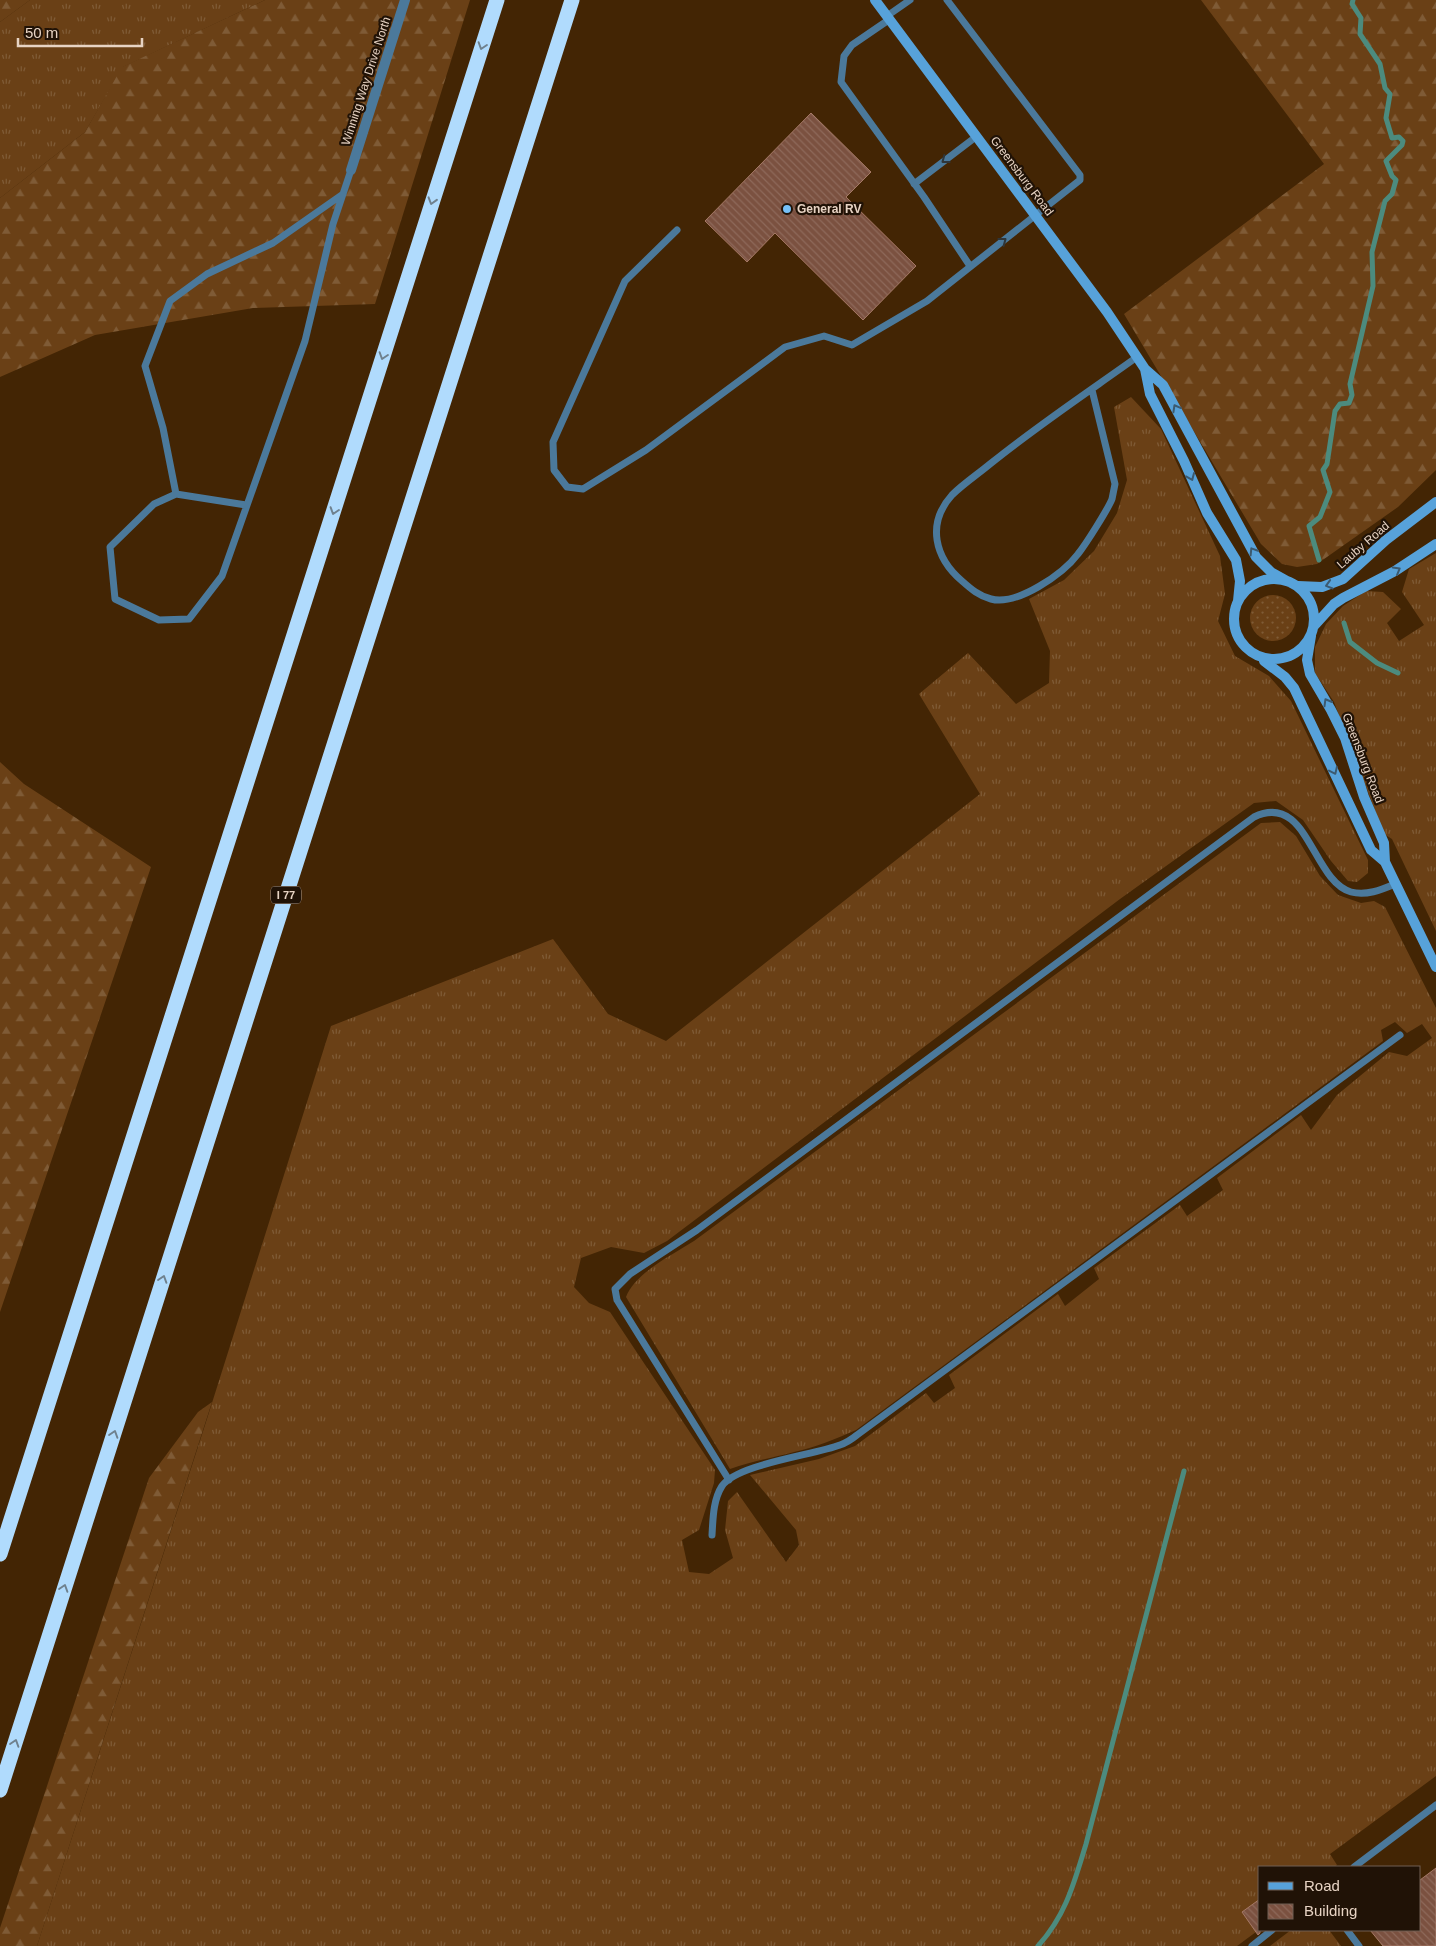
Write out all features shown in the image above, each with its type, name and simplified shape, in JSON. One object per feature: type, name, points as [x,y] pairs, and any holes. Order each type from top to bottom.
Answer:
[{"type":"highway","points":[[0,1554],[497,0]]},
{"type":"highway","name":"I 77","points":[[0,1790],[572,0]]},
{"type":"main road","name":"Greensburg Road","points":[[876,0],[1107,312],[1137,357],[1144,369],[1150,394],[1184,461],[1204,507],[1236,560],[1240,581],[1238,601]]},
{"type":"main road","name":"Greensburg Road","points":[[1144,369],[1164,385],[1210,468],[1253,552],[1271,572],[1293,584]]},
{"type":"main road","name":"Lauby Road","points":[[1293,584],[1322,587],[1343,579],[1386,540],[1436,502]]},
{"type":"main road","points":[[1312,631],[1314,615],[1311,604],[1293,584],[1278,579],[1261,581],[1246,590],[1238,601],[1234,616],[1235,633],[1246,649],[1261,659],[1279,660],[1300,650],[1312,631],[1334,604],[1395,571],[1436,544]]},
{"type":"main road","name":"Greensburg Road","points":[[1312,631],[1307,660],[1310,674],[1345,738],[1364,797],[1384,843],[1385,862],[1436,967]]},
{"type":"main road","name":"Greensburg Road","points":[[1261,659],[1279,672],[1294,688],[1371,850],[1385,862]]},
{"type":"street","name":"Winning Way Drive North","points":[[351,170],[405,0]]},
{"type":"lane","points":[[910,0],[852,45],[844,56],[841,82],[970,266]]},
{"type":"lane","points":[[677,230],[625,281],[553,442],[554,470],[567,487],[583,489],[646,450],[785,347],[824,336],[852,345],[927,301],[1080,180],[1080,175],[947,0]]},
{"type":"lane","points":[[914,184],[977,136]]},
{"type":"lane","points":[[246,505],[176,494],[154,504],[110,547],[115,600],[159,620],[189,619],[222,576],[304,341],[333,224],[351,170]]},
{"type":"lane","points":[[176,494],[163,428],[145,366],[170,301],[208,274],[273,244],[343,194]]},
{"type":"lane","points":[[1092,390],[1114,484],[1112,500],[1078,554],[1058,573],[1035,588],[1016,597],[992,600],[974,592],[954,574],[940,555],[936,530],[940,513],[952,496],[1011,448],[1137,357]]},
{"type":"lane","points":[[729,1480],[617,1300],[615,1289],[630,1274],[697,1230],[1254,817],[1264,812],[1282,813],[1297,824],[1337,884],[1350,892],[1373,893],[1395,884]]},
{"type":"lane","points":[[712,1535],[716,1499],[722,1486],[729,1480],[761,1465],[842,1444],[857,1435],[1400,1035]]},
{"type":"lane","points":[[1355,1866],[1436,1805]]},
{"type":"lane","points":[[1252,1946],[1271,1931]]},
{"type":"lane","points":[[1348,1931],[1359,1946]]},
{"type":"green space","points":[[0,0],[30,0],[0,22]]},
{"type":"green space","points":[[30,0],[265,0],[123,67],[85,132],[0,198],[0,22]]},
{"type":"green space","points":[[265,0],[470,0],[375,304],[253,308],[95,335],[0,377],[0,198],[85,132],[122,67]]},
{"type":"green space","points":[[1201,0],[1436,0],[1436,470],[1398,507],[1317,564],[1297,567],[1282,564],[1261,544],[1124,314],[1324,164]]},
{"type":"green space","points":[[1131,397],[1161,429],[1220,556],[1225,594],[1218,621],[1235,656],[1269,676],[1291,701],[1368,860],[1368,873],[1357,882],[1348,881],[1331,861],[1303,820],[1276,801],[1254,803],[1120,899],[667,1241],[644,1253],[611,1247],[581,1258],[574,1287],[589,1303],[610,1312],[715,1470],[714,1483],[699,1530],[682,1540],[689,1572],[709,1574],[733,1558],[725,1530],[728,1501],[737,1492],[786,1562],[799,1545],[796,1530],[750,1475],[819,1459],[855,1446],[926,1393],[934,1403],[955,1388],[949,1375],[1058,1294],[1065,1306],[1099,1279],[1094,1268],[1180,1205],[1187,1216],[1223,1190],[1217,1178],[1301,1115],[1311,1130],[1337,1095],[1389,1052],[1407,1056],[1432,1038],[1422,1024],[1407,1033],[1395,1022],[1381,1030],[1383,1041],[856,1430],[810,1448],[730,1469],[626,1297],[631,1288],[637,1280],[655,1265],[694,1241],[1261,823],[1280,822],[1296,836],[1320,876],[1338,895],[1361,903],[1374,901],[1385,907],[1436,1008],[1436,1776],[1330,1854],[1337,1865],[1336,1866],[1258,1866],[1258,1930],[1237,1946],[37,1946],[331,1026],[553,939],[608,1014],[666,1041],[980,794],[919,694],[968,653],[1016,704],[1049,683],[1050,651],[1029,599],[1064,580],[1094,551],[1117,513],[1127,480],[1114,407]]},
{"type":"green space","points":[[1436,553],[1436,931],[1392,839],[1384,834],[1334,702],[1315,673],[1315,647],[1326,624],[1343,606],[1366,591],[1383,592],[1401,609],[1387,623],[1399,641],[1424,625],[1402,592],[1409,569]]},
{"type":"green space","points":[[1273,595],[1286,599],[1292,605],[1296,618],[1292,631],[1286,637],[1273,641],[1260,637],[1254,631],[1250,618],[1254,605],[1260,599]]},
{"type":"green space","points":[[0,762],[24,784],[151,867],[0,1312]]},
{"type":"green space","points":[[212,1402],[37,1946],[0,1946],[0,1928],[149,1478],[198,1412]]},
{"type":"green space","points":[[1290,1931],[1330,1931],[1341,1946],[1270,1946]]},
{"type":"building","name":"General RV","points":[[811,113],[871,172],[846,197],[916,266],[863,320],[775,233],[747,262],[705,221]]},
{"type":"building","points":[[1436,1868],[1436,1946],[1383,1946],[1371,1931],[1421,1931],[1421,1879]]},
{"type":"building","points":[[1258,1900],[1258,1931],[1260,1933],[1258,1935],[1242,1912]]},
{"type":"waterway","points":[[1319,560],[1309,526],[1320,517],[1330,492],[1323,470],[1327,464],[1335,411],[1340,404],[1349,403],[1352,395],[1350,384],[1373,286],[1372,252],[1385,201],[1392,194],[1396,180],[1392,176],[1386,161],[1402,145],[1403,141],[1399,137],[1392,138],[1386,118],[1390,94],[1385,88],[1380,64],[1360,34],[1361,18],[1352,4],[1353,0]]},
{"type":"waterway","points":[[1344,623],[1350,642],[1377,663],[1398,673]]},
{"type":"waterway","points":[[1038,1946],[1056,1922],[1068,1898],[1082,1858],[1184,1471]]},
{"type":"place","name":"General RV","points":[[787,209]]}]
